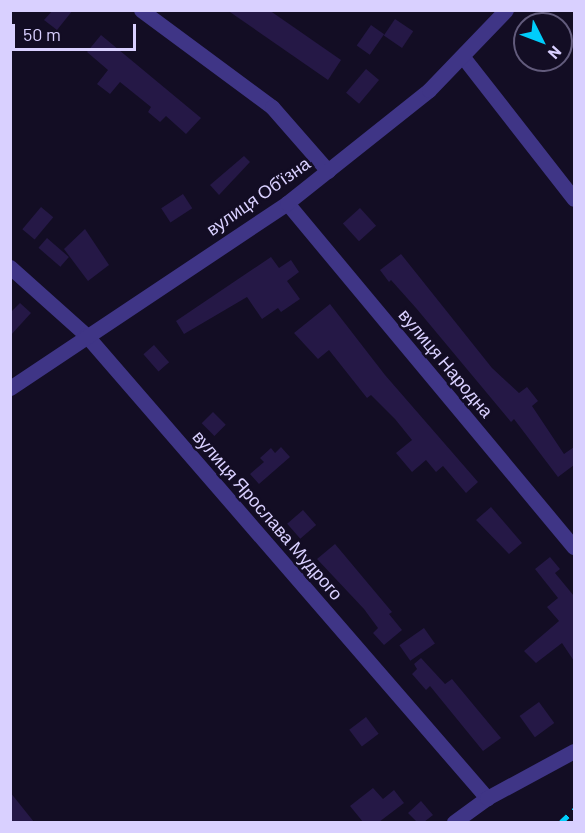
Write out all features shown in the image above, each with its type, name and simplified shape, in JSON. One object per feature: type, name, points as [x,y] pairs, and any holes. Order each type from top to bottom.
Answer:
[{"type":"street","points":[[141,10],[272,107],[328,171]]},
{"type":"street","name":"вулиця Об'їзна","points":[[10,388],[86,335],[287,203],[429,90],[506,10]]},
{"type":"street","points":[[463,57],[574,199]]},
{"type":"street","name":"вулиця Народна","points":[[287,203],[574,547]]},
{"type":"street","name":"вулиця Ярослава Мудрого","points":[[10,267],[86,335],[487,798]]},
{"type":"street","points":[[454,822],[487,798],[574,751]]},
{"type":"building","points":[[53,10],[73,10],[57,30],[44,20]]},
{"type":"building","points":[[227,10],[269,10],[341,60],[328,80]]},
{"type":"building","points":[[395,19],[413,31],[402,48],[384,36]]},
{"type":"building","points":[[371,25],[384,34],[370,55],[357,45]]},
{"type":"building","points":[[101,35],[201,118],[186,134],[166,116],[160,122],[148,112],[151,107],[120,82],[110,94],[97,84],[108,70],[87,52]]},
{"type":"building","points":[[366,69],[379,80],[359,104],[346,93]]},
{"type":"building","points":[[244,156],[250,162],[219,195],[210,185]]},
{"type":"building","points":[[183,194],[192,208],[170,222],[161,208]]},
{"type":"building","points":[[41,207],[53,217],[35,239],[22,229]]},
{"type":"building","points":[[360,208],[376,226],[359,241],[343,223]]},
{"type":"building","points":[[85,229],[109,265],[88,281],[64,249]]},
{"type":"building","points":[[47,238],[69,257],[60,267],[38,248]]},
{"type":"building","points":[[401,254],[492,368],[519,393],[527,387],[538,401],[532,406],[564,454],[574,447],[574,465],[558,477],[514,419],[511,422],[416,308],[391,280],[389,282],[380,270]]},
{"type":"building","points":[[271,257],[279,268],[291,260],[299,272],[287,281],[300,299],[281,312],[278,308],[262,319],[247,297],[184,334],[176,321]]},
{"type":"building","points":[[20,303],[31,313],[10,336],[10,313]]},
{"type":"building","points":[[330,304],[385,375],[478,482],[466,493],[443,466],[436,472],[426,460],[412,472],[396,453],[412,440],[395,419],[371,395],[367,398],[329,350],[318,359],[294,333]]},
{"type":"building","points":[[154,345],[169,362],[159,372],[143,354]]},
{"type":"building","points":[[213,412],[226,425],[214,436],[202,423]]},
{"type":"building","points":[[281,447],[290,457],[259,484],[250,474],[264,462],[260,458],[271,448],[275,453]]},
{"type":"building","points":[[491,507],[522,543],[509,554],[476,520]]},
{"type":"building","points":[[303,510],[316,525],[300,539],[287,524]]},
{"type":"building","points":[[335,544],[392,612],[389,614],[402,630],[384,645],[373,633],[378,628],[364,609],[317,559]]},
{"type":"building","points":[[550,557],[560,569],[555,573],[574,596],[574,661],[562,643],[536,663],[524,651],[559,621],[547,607],[558,598],[535,569]]},
{"type":"building","points":[[424,628],[435,644],[410,661],[399,645]]},
{"type":"building","points":[[421,658],[445,684],[452,679],[501,738],[483,751],[430,686],[426,690],[412,674],[417,669],[414,664]]},
{"type":"building","points":[[539,702],[554,723],[535,737],[520,716]]},
{"type":"building","points":[[366,717],[379,734],[362,746],[349,730]]},
{"type":"building","points":[[373,788],[383,799],[394,790],[404,803],[379,822],[363,822],[350,806]]},
{"type":"building","points":[[10,792],[34,822],[10,822]]},
{"type":"building","points":[[421,801],[433,815],[424,822],[417,822],[408,813]]},
{"type":"railway","points":[[561,822],[574,810]]}]
